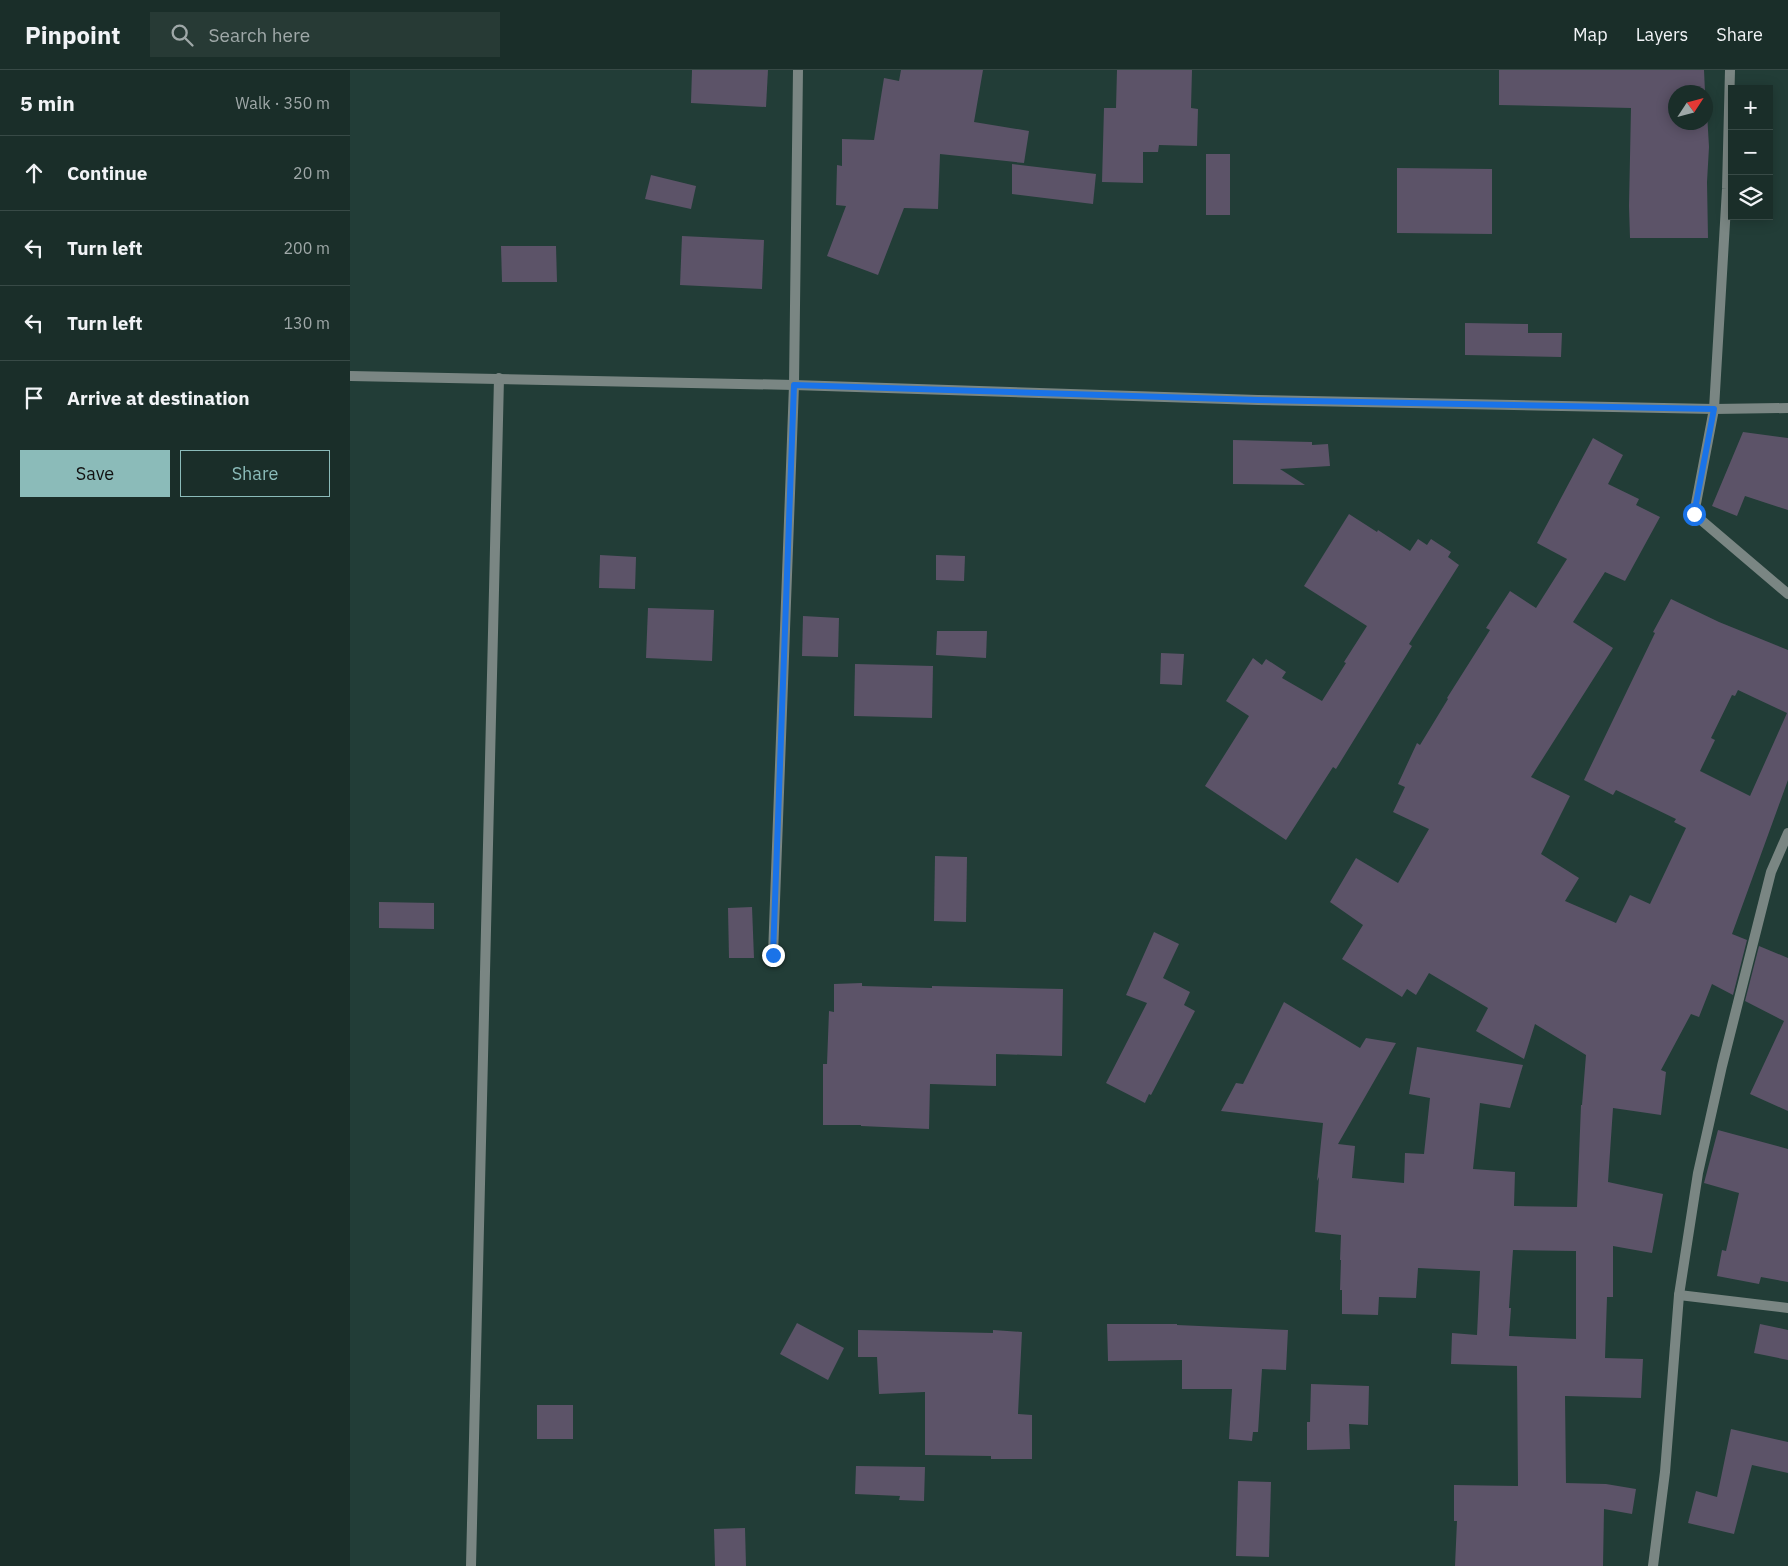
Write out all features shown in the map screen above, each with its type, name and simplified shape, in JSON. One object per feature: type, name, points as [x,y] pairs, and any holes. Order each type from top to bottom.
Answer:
[{"type":"street","points":[[773,955],[794,385],[798,70]]},
{"type":"street","points":[[1730,70],[1727,189],[1714,409],[1694,514],[1788,594]]},
{"type":"street","points":[[350,376],[794,385],[1258,400],[1714,409],[1788,408]]},
{"type":"street","points":[[471,1566],[499,378]]},
{"type":"street","points":[[1653,1566],[1665,1472],[1679,1295],[1698,1173],[1722,1066],[1772,872],[1788,834]]},
{"type":"street","points":[[1679,1295],[1788,1308]]},
{"type":"building","points":[[692,70],[768,70],[766,107],[691,103]]},
{"type":"building","points":[[901,70],[983,70],[974,122],[1029,131],[1024,163],[940,154],[938,209],[904,208],[878,275],[827,256],[846,206],[836,205],[837,165],[842,166],[842,139],[874,140],[884,78],[899,81]]},
{"type":"building","points":[[1117,70],[1192,70],[1191,108],[1198,109],[1197,146],[1159,145],[1158,152],[1143,152],[1143,183],[1102,182],[1104,108],[1116,108]]},
{"type":"building","points":[[1499,70],[1704,70],[1705,85],[1668,85],[1668,130],[1708,130],[1708,238],[1630,238],[1631,108],[1499,105]]},
{"type":"building","points":[[1206,154],[1230,154],[1230,215],[1206,215]]},
{"type":"building","points":[[1012,164],[1096,174],[1093,204],[1012,194]]},
{"type":"building","points":[[1397,168],[1492,169],[1492,234],[1397,233]]},
{"type":"building","points":[[651,175],[696,186],[691,209],[645,199]]},
{"type":"building","points":[[682,236],[764,240],[762,289],[680,285]]},
{"type":"building","points":[[501,246],[556,246],[557,282],[502,282]]},
{"type":"building","points":[[1465,323],[1528,324],[1528,333],[1562,333],[1561,357],[1465,355]]},
{"type":"building","points":[[1743,432],[1788,438],[1788,510],[1745,496],[1737,516],[1712,506]]},
{"type":"building","points":[[1593,438],[1623,455],[1608,484],[1639,499],[1636,505],[1660,517],[1625,581],[1605,572],[1573,622],[1613,648],[1531,777],[1570,796],[1541,854],[1579,878],[1565,901],[1616,923],[1630,895],[1650,904],[1686,828],[1674,822],[1676,819],[1616,790],[1613,795],[1584,780],[1655,633],[1653,632],[1671,599],[1719,622],[1788,650],[1788,780],[1732,934],[1747,940],[1733,995],[1712,984],[1699,1017],[1691,1014],[1661,1070],[1666,1072],[1661,1115],[1613,1108],[1608,1182],[1663,1194],[1652,1253],[1613,1246],[1613,1297],[1607,1297],[1605,1358],[1643,1359],[1641,1398],[1565,1396],[1566,1483],[1606,1484],[1636,1489],[1632,1514],[1604,1509],[1603,1566],[1455,1566],[1457,1521],[1454,1521],[1454,1485],[1518,1486],[1517,1366],[1451,1364],[1452,1333],[1477,1335],[1480,1271],[1418,1268],[1416,1298],[1379,1297],[1378,1315],[1342,1314],[1342,1290],[1340,1290],[1341,1235],[1315,1232],[1319,1177],[1317,1181],[1323,1123],[1221,1111],[1236,1083],[1243,1084],[1284,1002],[1360,1048],[1366,1038],[1396,1043],[1338,1144],[1355,1146],[1352,1178],[1404,1183],[1405,1153],[1424,1154],[1430,1098],[1409,1094],[1417,1047],[1523,1065],[1510,1108],[1480,1103],[1473,1169],[1515,1172],[1514,1206],[1577,1207],[1581,1105],[1586,1055],[1535,1024],[1524,1059],[1476,1031],[1488,1008],[1429,973],[1416,995],[1407,989],[1402,997],[1342,959],[1363,925],[1330,902],[1356,858],[1398,883],[1429,829],[1393,812],[1405,787],[1398,784],[1417,743],[1420,745],[1490,630],[1486,628],[1510,591],[1536,608],[1567,559],[1537,543]],"holes":[[[1738,690],[1787,713],[1750,796],[1700,771],[1715,740],[1711,738],[1732,695],[1735,696]],[[1513,1250],[1576,1251],[1576,1339],[1509,1336]]]},
{"type":"building","points":[[1233,440],[1312,442],[1312,445],[1328,444],[1330,466],[1280,469],[1305,485],[1233,484]]},
{"type":"building","points":[[1349,514],[1410,551],[1418,539],[1427,545],[1431,539],[1451,552],[1448,557],[1459,565],[1409,644],[1412,646],[1336,769],[1333,767],[1286,840],[1205,786],[1249,716],[1226,701],[1253,658],[1262,665],[1266,659],[1286,672],[1282,678],[1322,701],[1367,626],[1304,586]]},
{"type":"building","points":[[600,555],[636,557],[635,589],[599,588]]},
{"type":"building","points":[[936,555],[965,556],[964,581],[936,580]]},
{"type":"building","points":[[648,608],[714,610],[712,661],[646,658]]},
{"type":"building","points":[[803,616],[839,618],[838,657],[802,656]]},
{"type":"building","points":[[937,631],[987,631],[986,658],[936,655]]},
{"type":"building","points":[[1161,653],[1184,654],[1182,685],[1160,684]]},
{"type":"building","points":[[855,664],[933,666],[932,718],[854,716]]},
{"type":"building","points":[[935,856],[967,857],[966,922],[934,921]]},
{"type":"building","points":[[379,902],[434,903],[434,929],[379,928]]},
{"type":"building","points":[[752,907],[754,958],[729,958],[728,908]]},
{"type":"building","points":[[1154,932],[1179,944],[1163,978],[1190,992],[1184,1005],[1195,1011],[1145,1103],[1106,1083],[1147,1003],[1126,995]]},
{"type":"building","points":[[1759,946],[1788,958],[1788,1111],[1750,1094],[1784,1021],[1745,1001]]},
{"type":"building","points":[[862,983],[862,986],[1063,989],[1062,1056],[996,1054],[996,1086],[930,1084],[929,1129],[823,1125],[823,1064],[827,1064],[829,1011],[834,1012],[834,984]]},
{"type":"building","points":[[1718,1130],[1788,1149],[1788,1282],[1761,1277],[1759,1284],[1717,1276],[1722,1250],[1726,1251],[1739,1193],[1704,1183]]},
{"type":"building","points":[[797,1323],[844,1348],[828,1380],[780,1354]]},
{"type":"building","points":[[1107,1324],[1177,1324],[1288,1330],[1286,1370],[1262,1369],[1258,1432],[1253,1432],[1252,1441],[1229,1439],[1232,1389],[1182,1389],[1182,1360],[1108,1361]]},
{"type":"building","points":[[1760,1324],[1788,1330],[1788,1360],[1754,1353]]},
{"type":"building","points":[[858,1330],[993,1333],[993,1330],[1022,1332],[1018,1414],[1032,1415],[1032,1459],[991,1459],[991,1456],[925,1455],[925,1392],[879,1394],[877,1357],[858,1357]]},
{"type":"building","points":[[1311,1384],[1369,1386],[1368,1425],[1349,1424],[1350,1449],[1307,1450],[1307,1422],[1310,1422]]},
{"type":"building","points":[[537,1405],[573,1405],[573,1439],[537,1439]]},
{"type":"building","points":[[1731,1429],[1788,1442],[1788,1473],[1752,1465],[1734,1534],[1688,1523],[1696,1491],[1717,1497]]},
{"type":"building","points":[[856,1466],[925,1467],[924,1501],[899,1500],[900,1496],[855,1494]]},
{"type":"building","points":[[1238,1481],[1271,1482],[1269,1557],[1236,1556]]},
{"type":"building","points":[[745,1528],[746,1566],[715,1566],[714,1529]]},
{"type":"route","points":[[773,955],[794,385],[1258,400],[1714,409],[1694,514]]}]
